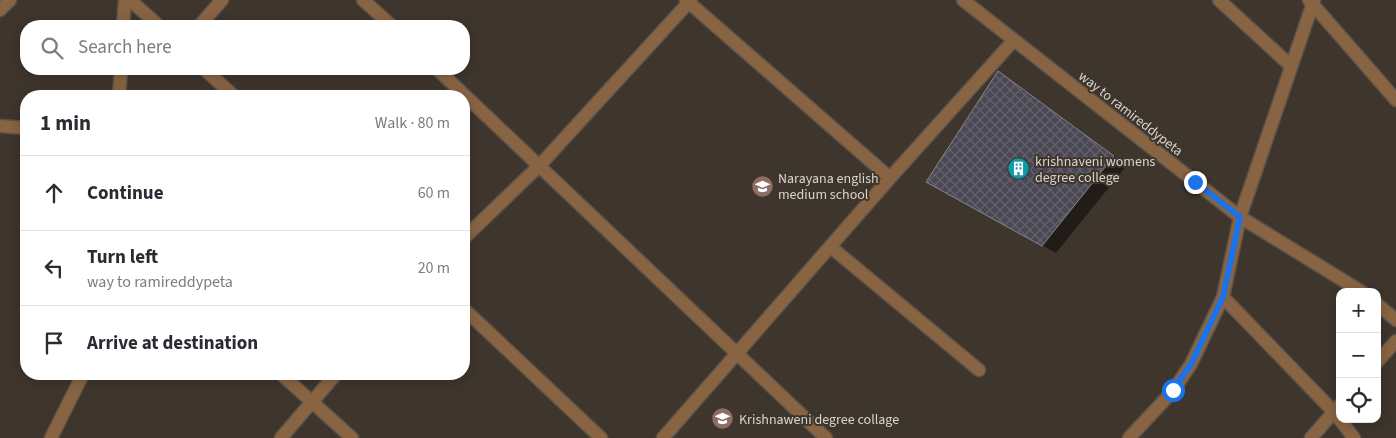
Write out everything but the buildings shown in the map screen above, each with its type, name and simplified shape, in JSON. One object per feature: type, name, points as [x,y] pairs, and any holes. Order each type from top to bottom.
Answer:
[{"type":"street","points":[[0,10],[10,0]]},
{"type":"street","points":[[123,20],[125,0]]},
{"type":"street","points":[[130,0],[152,20]]},
{"type":"street","points":[[204,20],[222,0]]},
{"type":"street","points":[[363,0],[385,20]]},
{"type":"street","name":"way to ramireddypeta","points":[[963,0],[1240,217],[1355,288]]},
{"type":"street","points":[[1219,0],[1291,66]]},
{"type":"street","points":[[470,232],[540,164],[689,1],[890,178]]},
{"type":"street","points":[[1129,438],[1173,390],[1191,364],[1223,297],[1240,217],[1312,1]]},
{"type":"street","points":[[1312,1],[1396,100]]},
{"type":"street","points":[[664,438],[832,248],[890,178],[1014,40]]},
{"type":"street","points":[[119,90],[121,75]]},
{"type":"street","points":[[211,75],[227,90]]},
{"type":"street","points":[[444,75],[460,90]]},
{"type":"street","points":[[470,99],[826,438]]},
{"type":"street","points":[[0,126],[20,128]]},
{"type":"street","points":[[832,248],[979,370]]},
{"type":"street","points":[[1223,297],[1336,407]]},
{"type":"street","points":[[1381,307],[1396,320]]},
{"type":"street","points":[[470,316],[601,438]]},
{"type":"street","points":[[1381,358],[1396,341]]},
{"type":"street","points":[[51,438],[80,380]]},
{"type":"street","points":[[288,380],[352,438]]},
{"type":"street","points":[[281,438],[331,380]]},
{"type":"street","points":[[1311,438],[1336,409]]},
{"type":"street","points":[[1346,423],[1354,438]]},
{"type":"place","name":"krishnaveni womens degree college","points":[[1019,169]]},
{"type":"place","name":"Narayana english medium school","points":[[762,186]]},
{"type":"place","name":"Krishnaweni degree collage","points":[[723,419]]},
{"type":"route","points":[[1173,390],[1191,364],[1208,333],[1223,297],[1240,217],[1195,182]]}]
